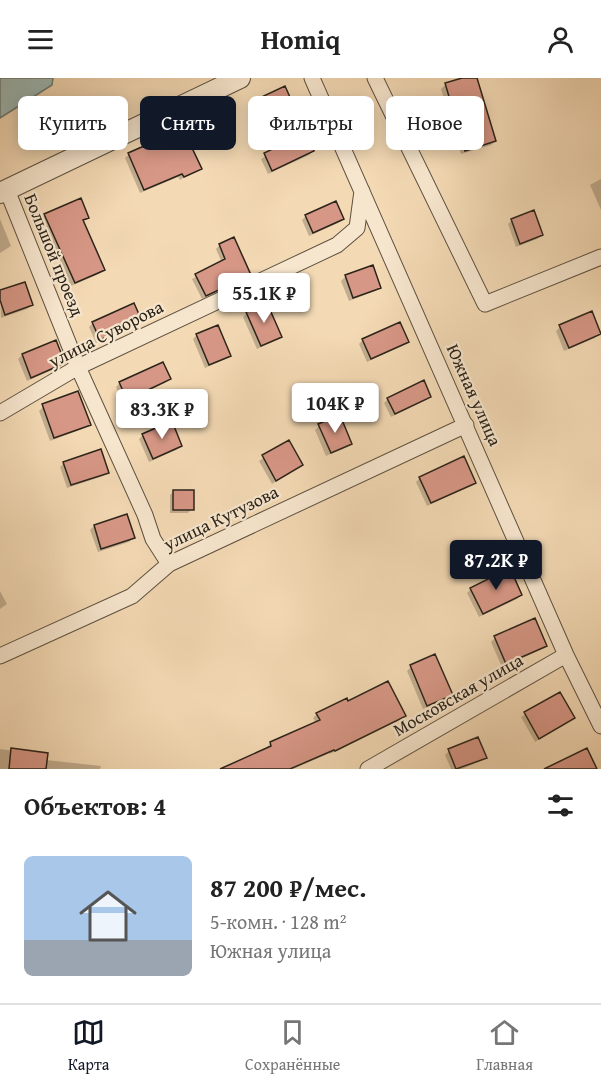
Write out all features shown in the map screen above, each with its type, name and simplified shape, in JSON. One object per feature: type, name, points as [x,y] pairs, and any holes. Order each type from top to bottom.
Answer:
[{"type":"street","points":[[3,191],[240,78]]},
{"type":"street","name":"Южная улица","points":[[312,78],[566,656],[601,726]]},
{"type":"street","points":[[375,78],[485,304],[601,257]]},
{"type":"street","name":"улица Суворова","points":[[0,413],[78,367],[337,245],[357,228],[362,190]]},
{"type":"street","name":"Большой проезд","points":[[3,191],[78,367],[146,515],[153,539],[169,564]]},
{"type":"street","name":"улица Кутузова","points":[[0,656],[132,596],[169,564],[466,425]]},
{"type":"street","name":"Московская улица","points":[[368,769],[566,656]]},
{"type":"water","points":[[0,78],[53,78],[52,85],[35,96],[18,96],[18,107],[0,118]]},
{"type":"building","points":[[462,78],[477,78],[482,96],[449,96],[445,83]]},
{"type":"building","points":[[285,86],[289,96],[264,96]]},
{"type":"building","points":[[484,101],[496,141],[484,145]]},
{"type":"building","points":[[140,148],[140,150],[193,150],[202,169],[184,177],[182,174],[144,190],[128,153]]},
{"type":"building","points":[[270,150],[314,151],[272,171],[264,153]]},
{"type":"building","points":[[81,198],[89,218],[83,220],[105,270],[75,283],[44,214]]},
{"type":"building","points":[[336,201],[344,219],[313,233],[305,215]]},
{"type":"building","points":[[534,210],[543,235],[520,244],[511,219]]},
{"type":"building","points":[[234,237],[251,275],[206,296],[195,274],[225,259],[219,244]]},
{"type":"building","points":[[373,265],[381,288],[353,298],[345,275]]},
{"type":"building","points":[[25,282],[33,305],[5,315],[0,300],[0,290]]},
{"type":"building","points":[[134,303],[142,321],[100,340],[92,322]]},
{"type":"building","points":[[267,303],[282,337],[261,346],[246,312]]},
{"type":"building","points":[[592,311],[601,334],[569,348],[559,325]]},
{"type":"building","points":[[400,322],[409,342],[371,359],[362,339]]},
{"type":"building","points":[[218,325],[231,356],[209,365],[196,334]]},
{"type":"building","points":[[56,340],[65,363],[31,378],[22,354]]},
{"type":"building","points":[[163,362],[171,379],[127,400],[119,382]]},
{"type":"building","points":[[424,380],[431,397],[395,414],[387,398]]},
{"type":"building","points":[[78,391],[91,425],[54,438],[42,404]]},
{"type":"building","points":[[340,415],[352,444],[331,453],[318,424]]},
{"type":"building","points":[[172,421],[182,446],[153,459],[142,434]]},
{"type":"building","points":[[289,440],[303,465],[276,481],[262,455]]},
{"type":"building","points":[[101,449],[109,473],[71,485],[63,462]]},
{"type":"building","points":[[464,456],[476,483],[431,503],[419,477]]},
{"type":"building","points":[[173,490],[194,490],[194,510],[173,510]]},
{"type":"building","points":[[127,514],[135,538],[101,549],[94,525]]},
{"type":"building","points":[[510,568],[522,595],[483,614],[470,588]]},
{"type":"building","points":[[535,618],[547,646],[506,664],[494,636]]},
{"type":"building","points":[[435,654],[453,695],[427,706],[410,665]]},
{"type":"building","points":[[388,681],[406,716],[335,751],[290,769],[220,769],[271,746],[270,742],[320,720],[316,713],[347,698],[348,701]]},
{"type":"building","points":[[560,692],[575,718],[539,739],[524,712]]},
{"type":"building","points":[[478,737],[487,758],[456,769],[448,749]]},
{"type":"building","points":[[11,748],[48,753],[46,769],[9,769]]},
{"type":"building","points":[[587,748],[597,769],[544,769]]}]
